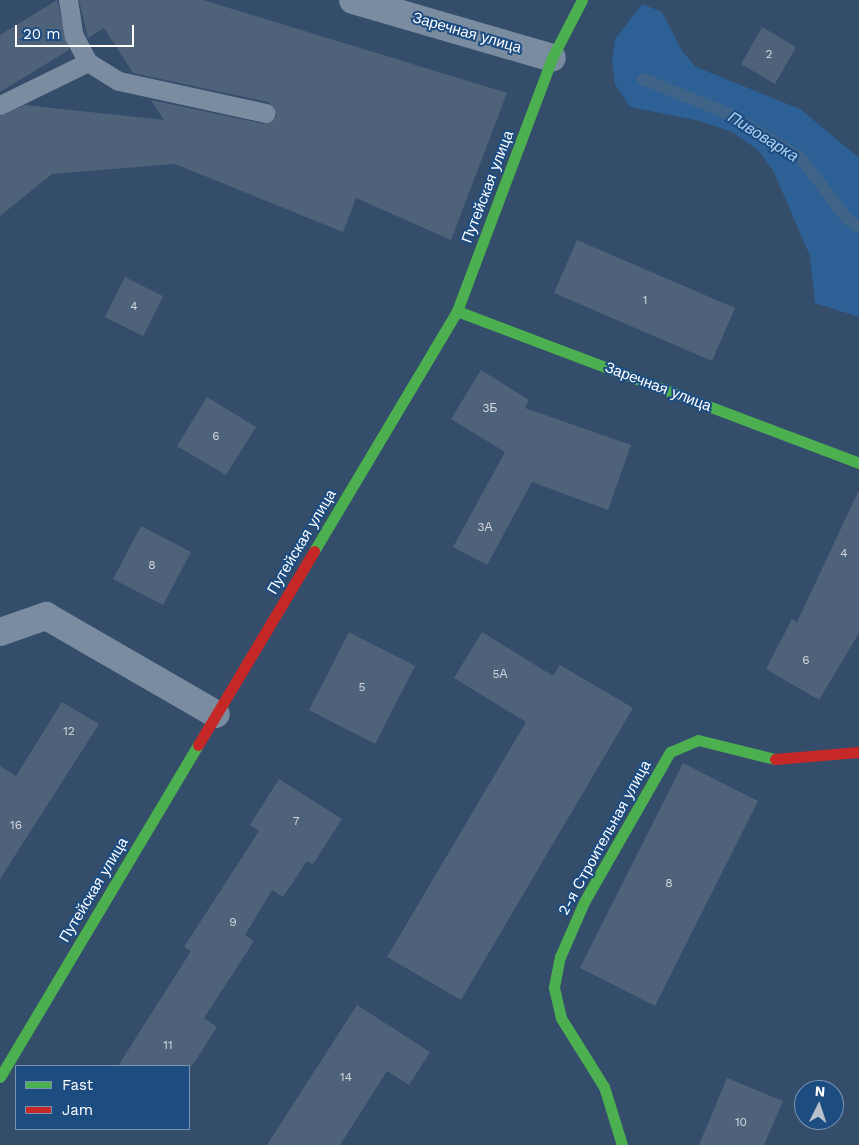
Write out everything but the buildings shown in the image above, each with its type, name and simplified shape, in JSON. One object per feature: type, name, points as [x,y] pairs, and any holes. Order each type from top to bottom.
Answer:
[{"type":"street","name":"Заречная улица","points":[[352,0],[552,58]]},
{"type":"street","name":"Путейская улица","points":[[0,1077],[457,311],[552,58],[582,0]]},
{"type":"street","name":"Заречная улица","points":[[457,311],[859,463]]},
{"type":"street","points":[[0,632],[46,616],[216,714]]},
{"type":"street","name":"2-я Строительная улица","points":[[622,1145],[604,1087],[561,1018],[554,987],[560,957],[584,902],[670,752],[698,740],[728,744],[774,759],[859,752]]},
{"type":"lane","points":[[68,0],[74,36],[88,62],[119,81],[266,113]]},
{"type":"lane","points":[[0,105],[88,62]]},
{"type":"shaded area","points":[[642,4],[662,12],[682,51],[696,67],[800,109],[859,158],[859,317],[815,303],[810,256],[773,170],[758,150],[732,132],[700,121],[630,107],[615,84],[612,62],[615,39]]},
{"type":"waterway","name":"Пивоварка","points":[[643,79],[727,113],[801,158],[847,219],[859,227]]},
{"type":"traffic: fast","points":[[314,551],[457,311],[552,58],[582,0]]},
{"type":"traffic: fast","points":[[457,311],[859,463]]},
{"type":"traffic: fast","points":[[622,1145],[604,1087],[561,1018],[554,987],[560,957],[584,902],[670,752],[698,740],[775,759]]},
{"type":"traffic: fast","points":[[0,1077],[198,745]]},
{"type":"traffic: jam","points":[[198,745],[314,551]]},
{"type":"traffic: jam","points":[[775,759],[859,752]]}]
